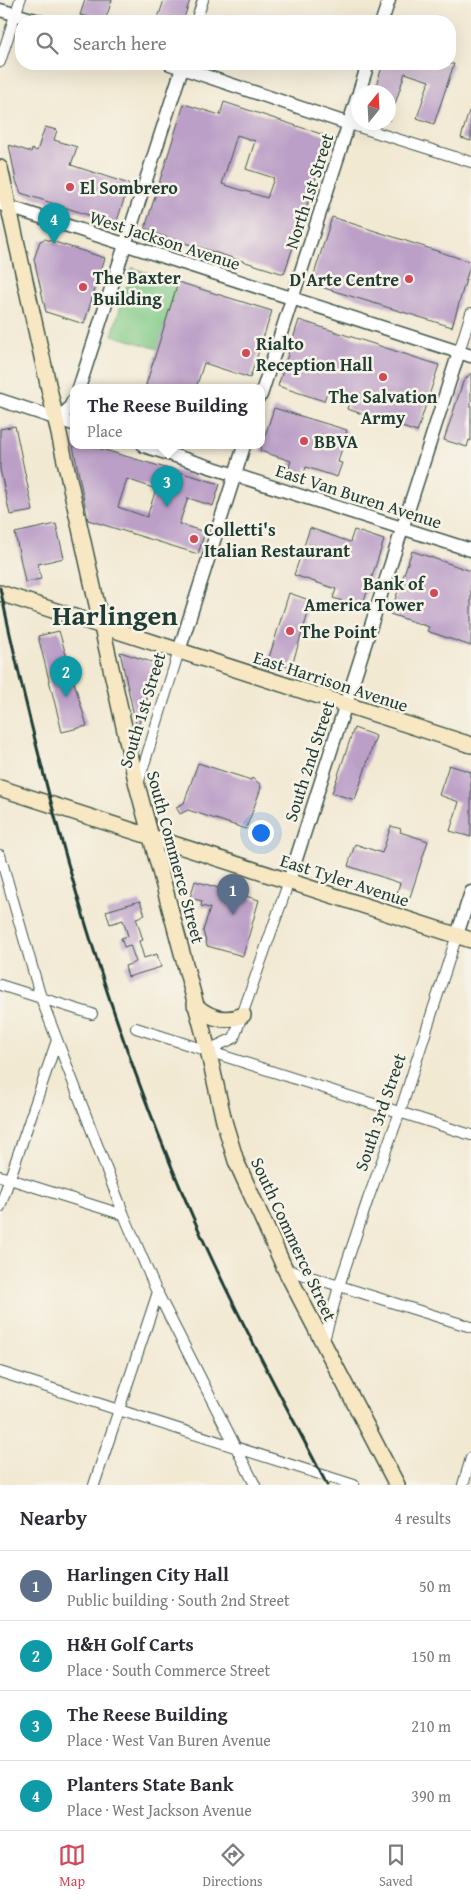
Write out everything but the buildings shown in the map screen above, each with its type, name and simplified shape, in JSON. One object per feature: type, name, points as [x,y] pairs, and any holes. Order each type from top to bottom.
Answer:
[{"type":"main road","name":"South Commerce Street","points":[[0,168],[5,205],[56,418],[137,785],[236,1161],[285,1269],[397,1485]]},
{"type":"main road","name":"East Harrison Avenue","points":[[0,593],[471,745]]},
{"type":"main road","name":"East Tyler Avenue","points":[[0,788],[464,938]]},
{"type":"main road","points":[[195,1005],[206,1015],[218,1019],[234,1020],[244,1016]]},
{"type":"street","points":[[0,62],[20,0]]},
{"type":"street","points":[[198,15],[203,0]]},
{"type":"street","points":[[384,15],[389,0]]},
{"type":"street","points":[[0,10],[18,15]]},
{"type":"street","points":[[80,384],[177,70]]},
{"type":"street","points":[[192,70],[349,124],[471,162]]},
{"type":"street","name":"North 1st Street","points":[[362,85],[366,70]]},
{"type":"street","name":"North 1st Street","points":[[292,298],[351,118]]},
{"type":"street","name":"West Jackson Avenue","points":[[5,205],[124,246],[465,354]]},
{"type":"street","points":[[265,384],[292,298]]},
{"type":"street","points":[[465,354],[471,313]]},
{"type":"street","name":"South 2nd Street","points":[[208,1050],[234,1038],[244,1016],[403,529],[465,354]]},
{"type":"street","points":[[0,400],[70,423]]},
{"type":"street","points":[[56,418],[70,407]]},
{"type":"street","name":"East Van Buren Avenue","points":[[154,449],[471,550]]},
{"type":"street","name":"South 1st Street","points":[[137,785],[243,449]]},
{"type":"street","points":[[0,855],[41,998],[124,1215],[158,1292],[255,1485]]},
{"type":"street","name":"South 3rd Street","points":[[323,1344],[339,1286],[368,1199],[464,938],[471,892]]},
{"type":"street","points":[[0,984],[92,1014]]},
{"type":"street","points":[[136,1028],[471,1135]]},
{"type":"street","points":[[0,1206],[5,1178],[57,1040]]},
{"type":"street","points":[[5,1178],[124,1215]]},
{"type":"street","points":[[285,1269],[471,1328]]},
{"type":"street","points":[[94,1485],[158,1292]]},
{"type":"street","points":[[0,1372],[354,1485]]},
{"type":"street","points":[[463,1485],[471,1458]]},
{"type":"green space","points":[[132,268],[178,282],[158,349],[112,335]]},
{"type":"railway","points":[[0,588],[18,671],[61,838],[111,1004],[140,1086],[171,1166],[219,1275],[327,1485]]},
{"type":"place","name":"El Sombrero","points":[[70,187]]},
{"type":"place","name":"Planters State Bank","points":[[54,244]]},
{"type":"place","name":"D'Arte Centre","points":[[409,279]]},
{"type":"place","name":"The Baxter Building","points":[[83,287]]},
{"type":"place","name":"Rialto Reception Hall","points":[[246,353]]},
{"type":"place","name":"The Salvation Army","points":[[383,377]]},
{"type":"place","name":"BBVA","points":[[304,441]]},
{"type":"place","name":"The Reese Building","points":[[167,507]]},
{"type":"place","name":"Colletti's Italian Restaurant","points":[[194,539]]},
{"type":"place","name":"Bank of America Tower","points":[[434,593]]},
{"type":"place","name":"The Point","points":[[290,631]]},
{"type":"place","name":"H&H Golf Carts","points":[[66,697]]},
{"type":"place","name":"Harlingen City Hall","points":[[233,915]]},
{"type":"district","name":"Harlingen","points":[[115,614]]}]
